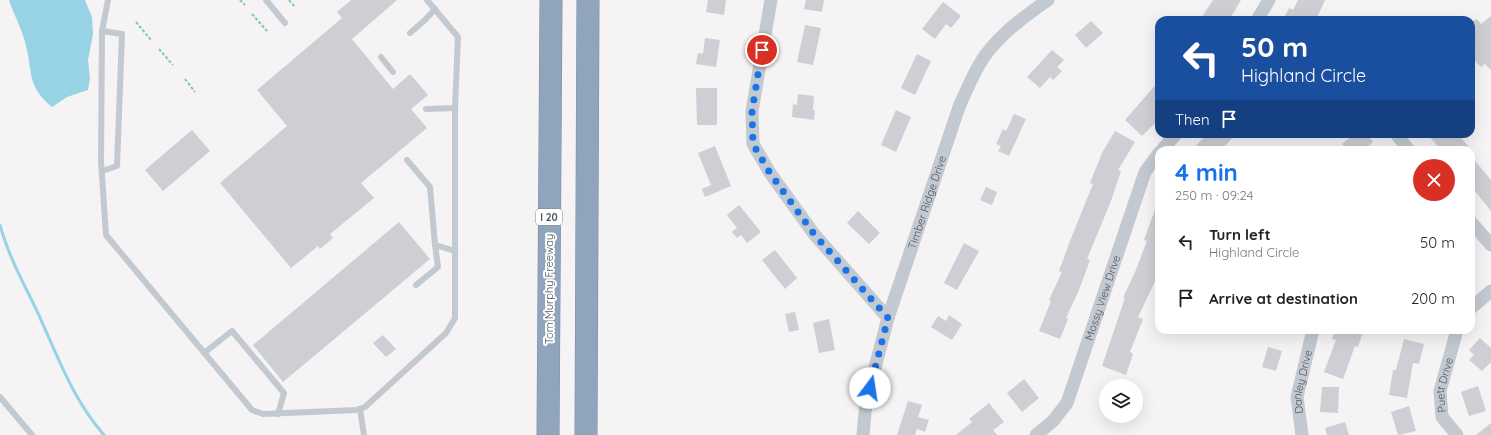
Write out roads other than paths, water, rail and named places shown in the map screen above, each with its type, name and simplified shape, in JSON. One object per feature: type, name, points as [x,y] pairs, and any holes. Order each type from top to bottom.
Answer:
[{"type":"highway","name":"Tom Murphy Freeway","points":[[548,435],[551,0]]},
{"type":"highway","points":[[586,435],[588,0]]},
{"type":"street","points":[[771,0],[752,111],[753,144],[770,173],[814,234],[888,318]]},
{"type":"street","name":"Timber Ridge Drive","points":[[863,435],[866,402],[888,318],[959,107],[973,76],[991,48],[1020,20],[1048,0]]},
{"type":"street","points":[[1259,16],[1269,0]]},
{"type":"street","points":[[1166,146],[1172,138]]},
{"type":"street","name":"Mossy View Drive","points":[[1036,435],[1053,421],[1067,403],[1145,172],[1155,158]]},
{"type":"street","points":[[1475,227],[1491,246]]},
{"type":"street","points":[[1475,305],[1491,291]]},
{"type":"street","name":"Danley Drive","points":[[1302,435],[1297,397],[1312,334]]},
{"type":"street","name":"Puett Drive","points":[[1456,334],[1440,392],[1442,417],[1457,435]]},
{"type":"lane","points":[[108,0],[102,31],[102,171],[106,235],[252,410],[263,414],[360,409],[365,407],[446,333],[455,318],[455,108],[458,38],[427,0]]},
{"type":"lane","points":[[266,0],[285,23]]},
{"type":"lane","points":[[410,33],[435,10]]},
{"type":"lane","points":[[102,31],[122,34],[117,166],[102,171]]},
{"type":"lane","points":[[381,57],[393,72]]},
{"type":"lane","points":[[426,109],[455,108]]},
{"type":"lane","points":[[407,160],[430,186],[438,267],[416,285]]},
{"type":"lane","points":[[435,244],[455,251]]},
{"type":"lane","points":[[204,354],[232,331],[284,393],[278,414]]},
{"type":"lane","points":[[0,397],[32,435]]},
{"type":"lane","points":[[360,409],[364,435]]},
{"type":"water","points":[[9,0],[85,0],[92,17],[93,34],[88,60],[90,78],[88,90],[67,97],[52,107],[38,93],[32,79],[25,40]]},
{"type":"waterway","points":[[0,225],[11,258],[66,375],[82,406],[104,435]]}]
